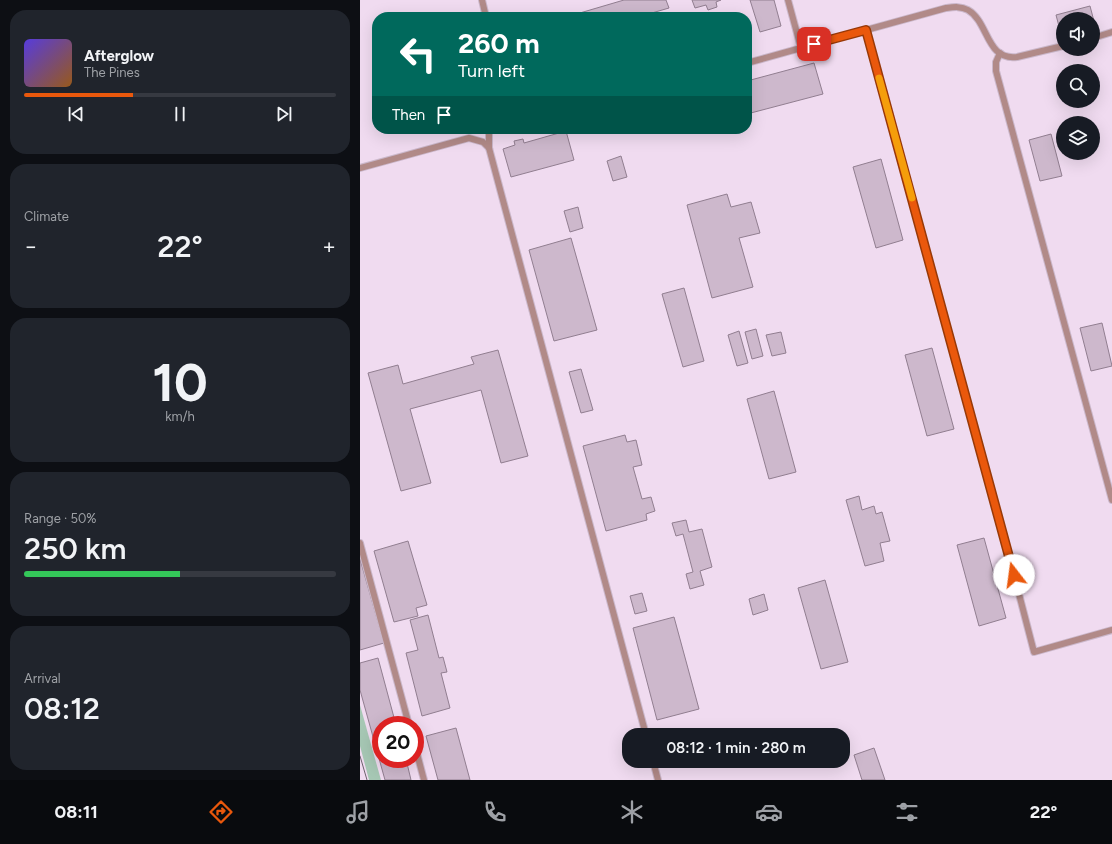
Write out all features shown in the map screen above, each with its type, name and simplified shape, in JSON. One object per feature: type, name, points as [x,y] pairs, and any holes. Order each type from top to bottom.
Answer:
[{"type":"lane","points":[[482,0],[485,12]]},
{"type":"lane","points":[[788,0],[801,48]]},
{"type":"lane","points":[[752,62],[946,8],[958,7],[967,9],[975,15],[995,50],[1010,58],[1056,48]]},
{"type":"lane","points":[[866,30],[1000,521],[1034,652],[1112,630]]},
{"type":"lane","points":[[1100,36],[1112,32]]},
{"type":"lane","points":[[1000,53],[996,62],[996,71],[1112,500]]},
{"type":"lane","points":[[489,134],[489,148],[644,728]]},
{"type":"lane","points":[[360,168],[469,138],[483,142],[489,148]]},
{"type":"lane","points":[[360,543],[407,716]]},
{"type":"lane","points":[[421,768],[424,780]]},
{"type":"lane","points":[[655,768],[658,780]]},
{"type":"green space","points":[[360,705],[372,748],[372,768],[378,768],[381,780],[369,780],[360,746]]},
{"type":"building","points":[[624,0],[666,0],[669,8],[655,12],[583,12]]},
{"type":"building","points":[[692,0],[721,0],[716,2],[717,7],[708,10],[706,5],[695,8]]},
{"type":"building","points":[[750,0],[774,0],[781,26],[760,32]]},
{"type":"building","points":[[1090,6],[1092,12],[1067,12]]},
{"type":"building","points":[[814,63],[823,94],[752,113],[752,80]]},
{"type":"building","points":[[556,134],[567,134],[574,160],[511,177],[503,149],[515,145],[514,141],[523,139],[524,143]]},
{"type":"building","points":[[1051,134],[1056,153],[1056,160],[1058,160],[1062,176],[1040,181],[1029,140]]},
{"type":"building","points":[[621,156],[627,177],[613,181],[607,161]]},
{"type":"building","points":[[881,159],[903,240],[876,248],[853,167]]},
{"type":"building","points":[[727,194],[731,207],[751,202],[760,233],[739,238],[753,287],[712,298],[687,205]]},
{"type":"building","points":[[578,207],[583,228],[570,232],[564,211]]},
{"type":"building","points":[[571,238],[597,330],[554,341],[529,250]]},
{"type":"building","points":[[684,288],[704,361],[683,367],[662,294]]},
{"type":"building","points":[[1102,323],[1112,366],[1091,371],[1080,328]]},
{"type":"building","points":[[756,329],[763,356],[752,359],[745,332]]},
{"type":"building","points":[[739,331],[748,363],[737,366],[728,335]]},
{"type":"building","points":[[781,332],[786,353],[772,356],[766,335]]},
{"type":"building","points":[[932,348],[954,429],[927,436],[905,355]]},
{"type":"building","points":[[498,350],[528,456],[501,463],[481,390],[410,409],[431,483],[401,491],[368,373],[398,365],[403,384],[474,364],[471,357]]},
{"type":"building","points":[[581,369],[593,410],[581,413],[569,372]]},
{"type":"building","points":[[774,391],[796,472],[769,479],[747,399]]},
{"type":"building","points":[[625,435],[627,442],[636,440],[642,465],[633,467],[642,499],[651,497],[655,511],[646,514],[647,520],[606,531],[583,446]]},
{"type":"building","points":[[859,496],[862,510],[874,506],[876,514],[882,512],[890,541],[880,543],[884,561],[865,566],[846,500]]},
{"type":"building","points":[[686,520],[689,532],[702,529],[712,567],[700,571],[704,585],[690,589],[686,574],[693,572],[683,534],[676,536],[672,523]]},
{"type":"building","points":[[984,538],[1006,618],[979,626],[957,545]]},
{"type":"building","points":[[408,541],[427,605],[416,608],[418,616],[394,622],[374,551]]},
{"type":"building","points":[[360,559],[384,643],[360,650]]},
{"type":"building","points":[[825,580],[848,662],[821,669],[798,588]]},
{"type":"building","points":[[642,593],[647,611],[635,614],[630,596]]},
{"type":"building","points":[[764,594],[768,610],[753,615],[749,599]]},
{"type":"building","points":[[428,615],[439,658],[443,657],[447,672],[441,673],[450,708],[422,716],[406,653],[418,650],[410,620]]},
{"type":"building","points":[[674,617],[699,709],[657,720],[633,628]]},
{"type":"building","points":[[378,658],[394,716],[372,716],[372,733],[360,690],[360,663]]},
{"type":"building","points":[[456,728],[470,780],[438,780],[426,736]]},
{"type":"building","points":[[874,748],[885,780],[862,780],[854,755]]},
{"type":"building","points":[[382,768],[408,768],[411,780],[385,780]]},
{"type":"tram line","points":[[360,756],[367,780]]},
{"type":"slow traffic","points":[[879,78],[912,198]]},
{"type":"route","points":[[814,44],[866,30],[1014,575]]}]
